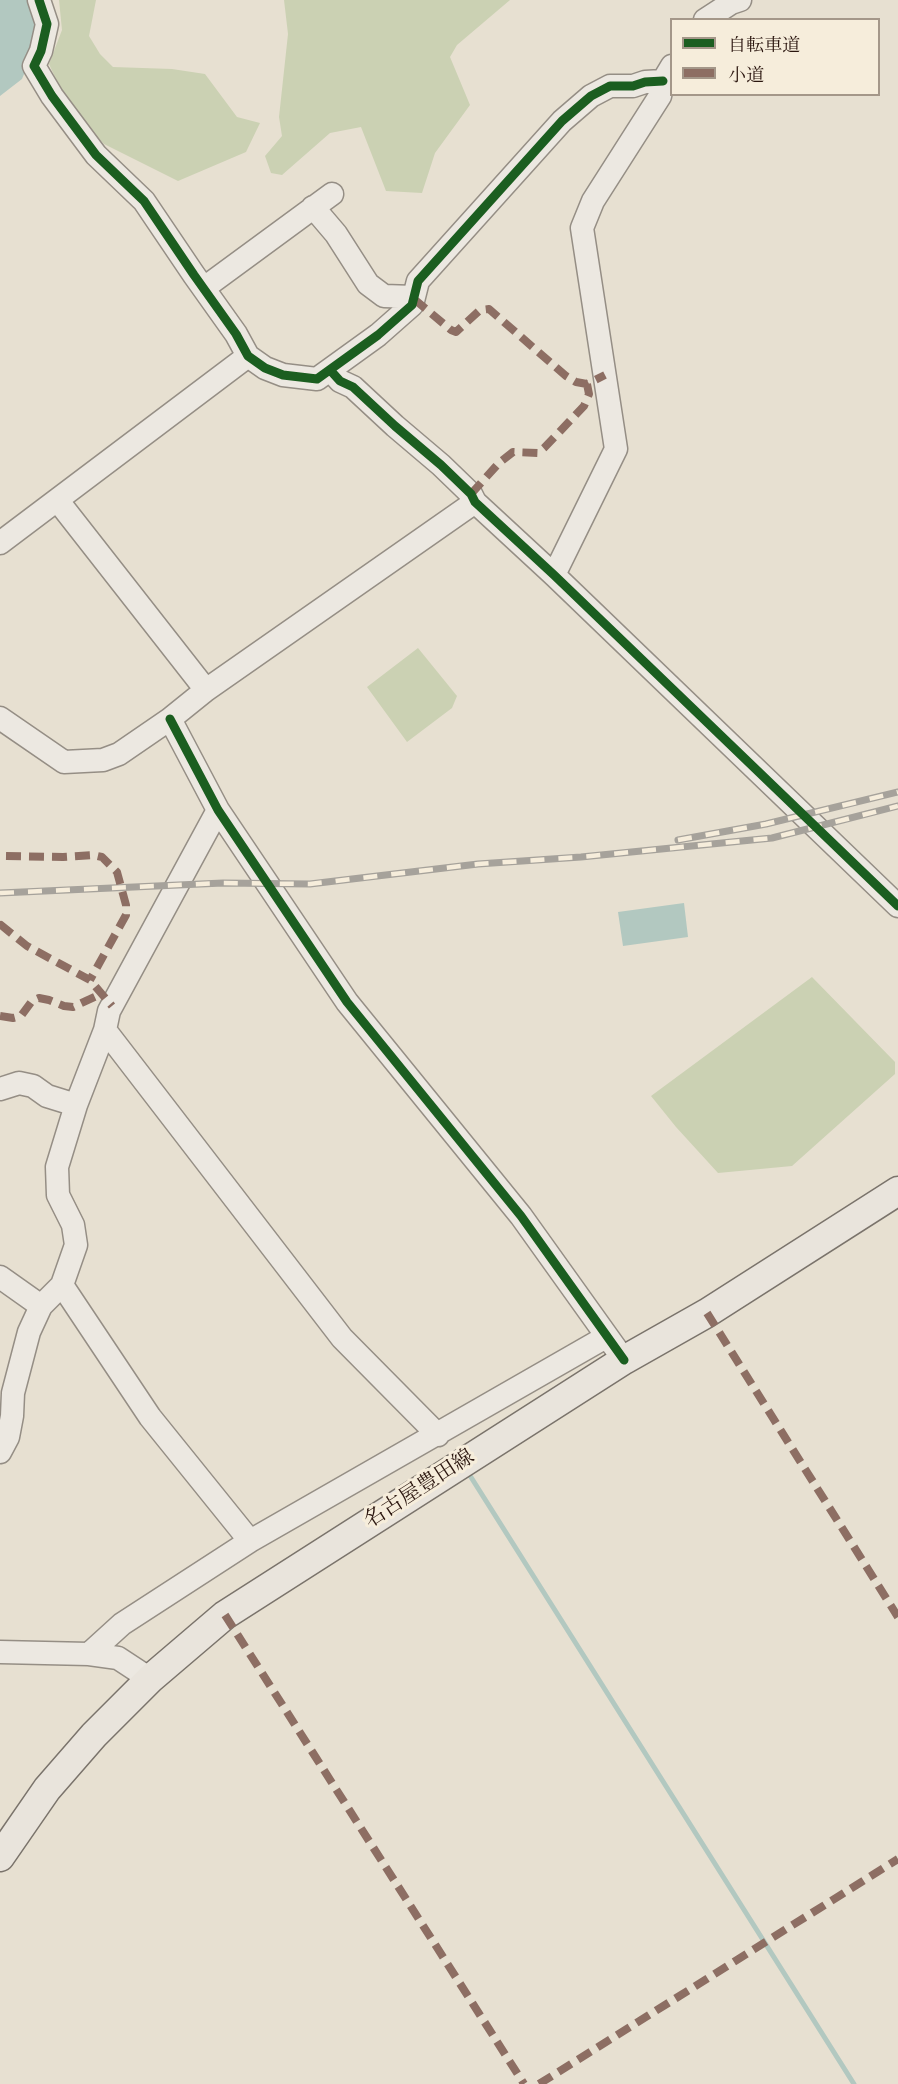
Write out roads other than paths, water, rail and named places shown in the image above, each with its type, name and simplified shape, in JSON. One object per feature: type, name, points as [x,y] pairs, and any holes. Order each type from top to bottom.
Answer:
[{"type":"main road","name":"名古屋豊田線","points":[[0,1857],[47,1789],[94,1735],[150,1679],[225,1615],[624,1360],[707,1313],[898,1191]]},
{"type":"street","points":[[39,0],[47,24],[41,51],[33,66],[71,124],[96,155],[144,201],[236,334],[248,356],[265,368],[282,375],[317,379],[412,305],[418,281],[562,121],[591,96],[610,86],[633,86],[667,74]]},
{"type":"street","points":[[708,18],[731,3],[740,0]]},
{"type":"street","points":[[554,575],[616,449],[582,228],[593,201],[660,96],[667,74]]},
{"type":"street","points":[[204,288],[332,194]]},
{"type":"street","points":[[313,207],[336,234],[368,284],[384,296],[414,297]]},
{"type":"street","points":[[0,543],[248,356]]},
{"type":"street","points":[[331,370],[340,381],[353,387],[441,465],[471,494],[476,502],[898,906]]},
{"type":"street","points":[[58,501],[206,690]]},
{"type":"street","points":[[0,718],[64,762],[104,760],[118,754],[476,502]]},
{"type":"street","points":[[170,719],[218,810],[347,1002],[521,1216],[624,1360]]},
{"type":"street","points":[[0,1452],[8,1437],[13,1393],[29,1332],[41,1306],[62,1285],[76,1245],[73,1225],[58,1196],[57,1167],[76,1106],[112,1006],[218,810]]},
{"type":"street","points":[[105,1030],[342,1338],[438,1436]]},
{"type":"street","points":[[2,1091],[19,1083],[33,1086],[47,1096],[76,1106]]},
{"type":"street","points":[[0,1277],[41,1306]]},
{"type":"street","points":[[62,1285],[150,1418],[250,1541]]},
{"type":"street","points":[[89,1653],[122,1624],[250,1541],[438,1436],[606,1337]]},
{"type":"street","points":[[0,1652],[89,1653],[118,1658],[150,1679]]},
{"type":"water","points":[[0,0],[29,0],[41,32],[22,79],[0,96]]},
{"type":"water","points":[[684,903],[688,937],[623,946],[618,912]]},
{"type":"waterway","points":[[469,1474],[854,2084]]},
{"type":"railway","points":[[678,840],[766,824],[898,792]]},
{"type":"railway","points":[[0,893],[223,883],[310,884],[478,864],[581,857],[772,838],[898,806]]}]
